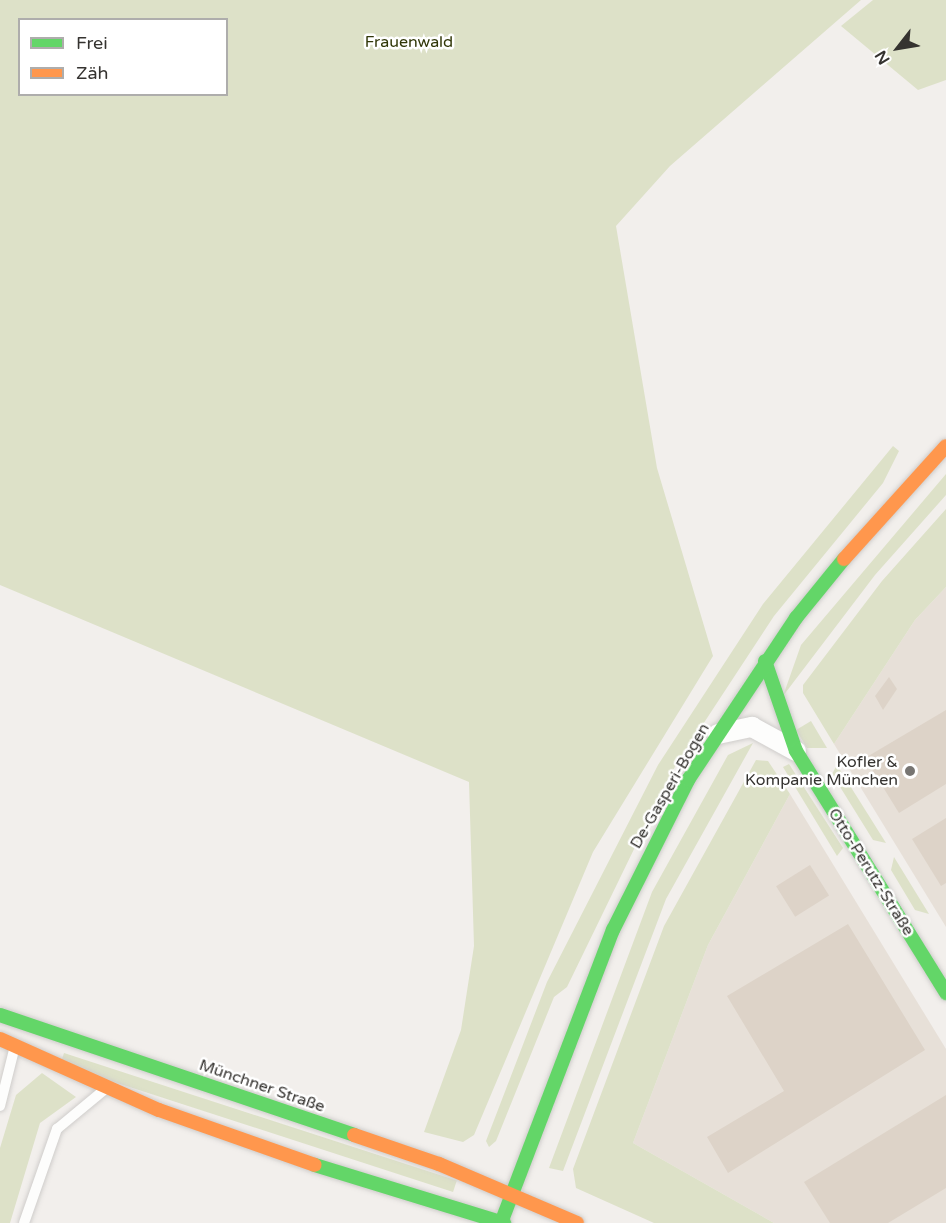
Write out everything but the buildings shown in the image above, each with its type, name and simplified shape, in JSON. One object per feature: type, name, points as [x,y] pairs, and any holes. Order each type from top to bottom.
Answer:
[{"type":"street","name":"De-Gasperi-Bogen","points":[[502,1222],[613,930],[718,734],[765,661],[873,523],[946,446]]},
{"type":"street","name":"Otto-Perutz-Straße","points":[[765,661],[796,751],[946,993]]},
{"type":"street","name":"Otto-Perutz-Straße","points":[[718,734],[753,727],[796,751]]},
{"type":"street","name":"Münchner Straße","points":[[0,1015],[439,1164],[578,1223]]},
{"type":"street","points":[[0,1039],[104,1090],[381,1188],[502,1222]]},
{"type":"lane","points":[[0,1106],[15,1046]]},
{"type":"lane","points":[[24,1223],[57,1129],[104,1090]]},
{"type":"shaded area","points":[[946,587],[946,927],[834,744],[915,620]]},
{"type":"shaded area","points":[[790,794],[946,1049],[946,1223],[774,1223],[633,1143],[708,945]]},
{"type":"green space","name":"Frauenwald","points":[[0,0],[861,0],[670,166],[616,226],[657,468],[713,656],[593,852],[474,1135],[463,1142],[424,1132],[461,1030],[474,946],[469,782],[0,585]]},
{"type":"green space","points":[[873,0],[946,0],[946,80],[918,90],[841,26]]},
{"type":"green space","points":[[893,446],[899,451],[883,483],[774,616],[671,773],[567,987],[554,997],[496,1141],[489,1147],[486,1141],[547,982],[658,765],[763,604]]},
{"type":"green space","points":[[946,474],[946,495],[875,575],[783,696],[801,645]]},
{"type":"green space","points":[[946,509],[946,587],[915,620],[834,744],[803,693],[803,685],[882,581]]},
{"type":"green space","points":[[811,721],[827,748],[807,748],[796,730]]},
{"type":"green space","points":[[753,743],[666,899],[563,1171],[549,1168],[652,892],[728,755]]},
{"type":"green space","points":[[756,760],[768,761],[790,794],[708,945],[633,1143],[774,1223],[654,1223],[576,1188],[573,1169],[664,926]]},
{"type":"green space","points":[[789,764],[843,848],[837,856],[783,767]]},
{"type":"green space","points":[[837,765],[886,843],[873,840],[832,774]]},
{"type":"green space","points":[[894,857],[929,914],[915,910],[891,870]]},
{"type":"green space","points":[[64,1053],[457,1181],[453,1192],[60,1064]]},
{"type":"green space","points":[[42,1073],[76,1097],[40,1123],[10,1223],[0,1223],[0,1148],[16,1095]]},
{"type":"traffic: fast","points":[[501,1223],[613,930],[688,780],[796,618],[844,559]]},
{"type":"traffic: fast","points":[[765,661],[796,751],[946,993]]},
{"type":"traffic: fast","points":[[0,1015],[354,1135]]},
{"type":"traffic: fast","points":[[315,1165],[504,1223]]},
{"type":"traffic: slow","points":[[844,559],[946,446]]},
{"type":"traffic: slow","points":[[0,1039],[159,1110],[315,1165]]},
{"type":"traffic: slow","points":[[354,1135],[439,1164],[577,1223]]},
{"type":"place","name":"Kofler & Kompanie München","points":[[910,771]]}]
